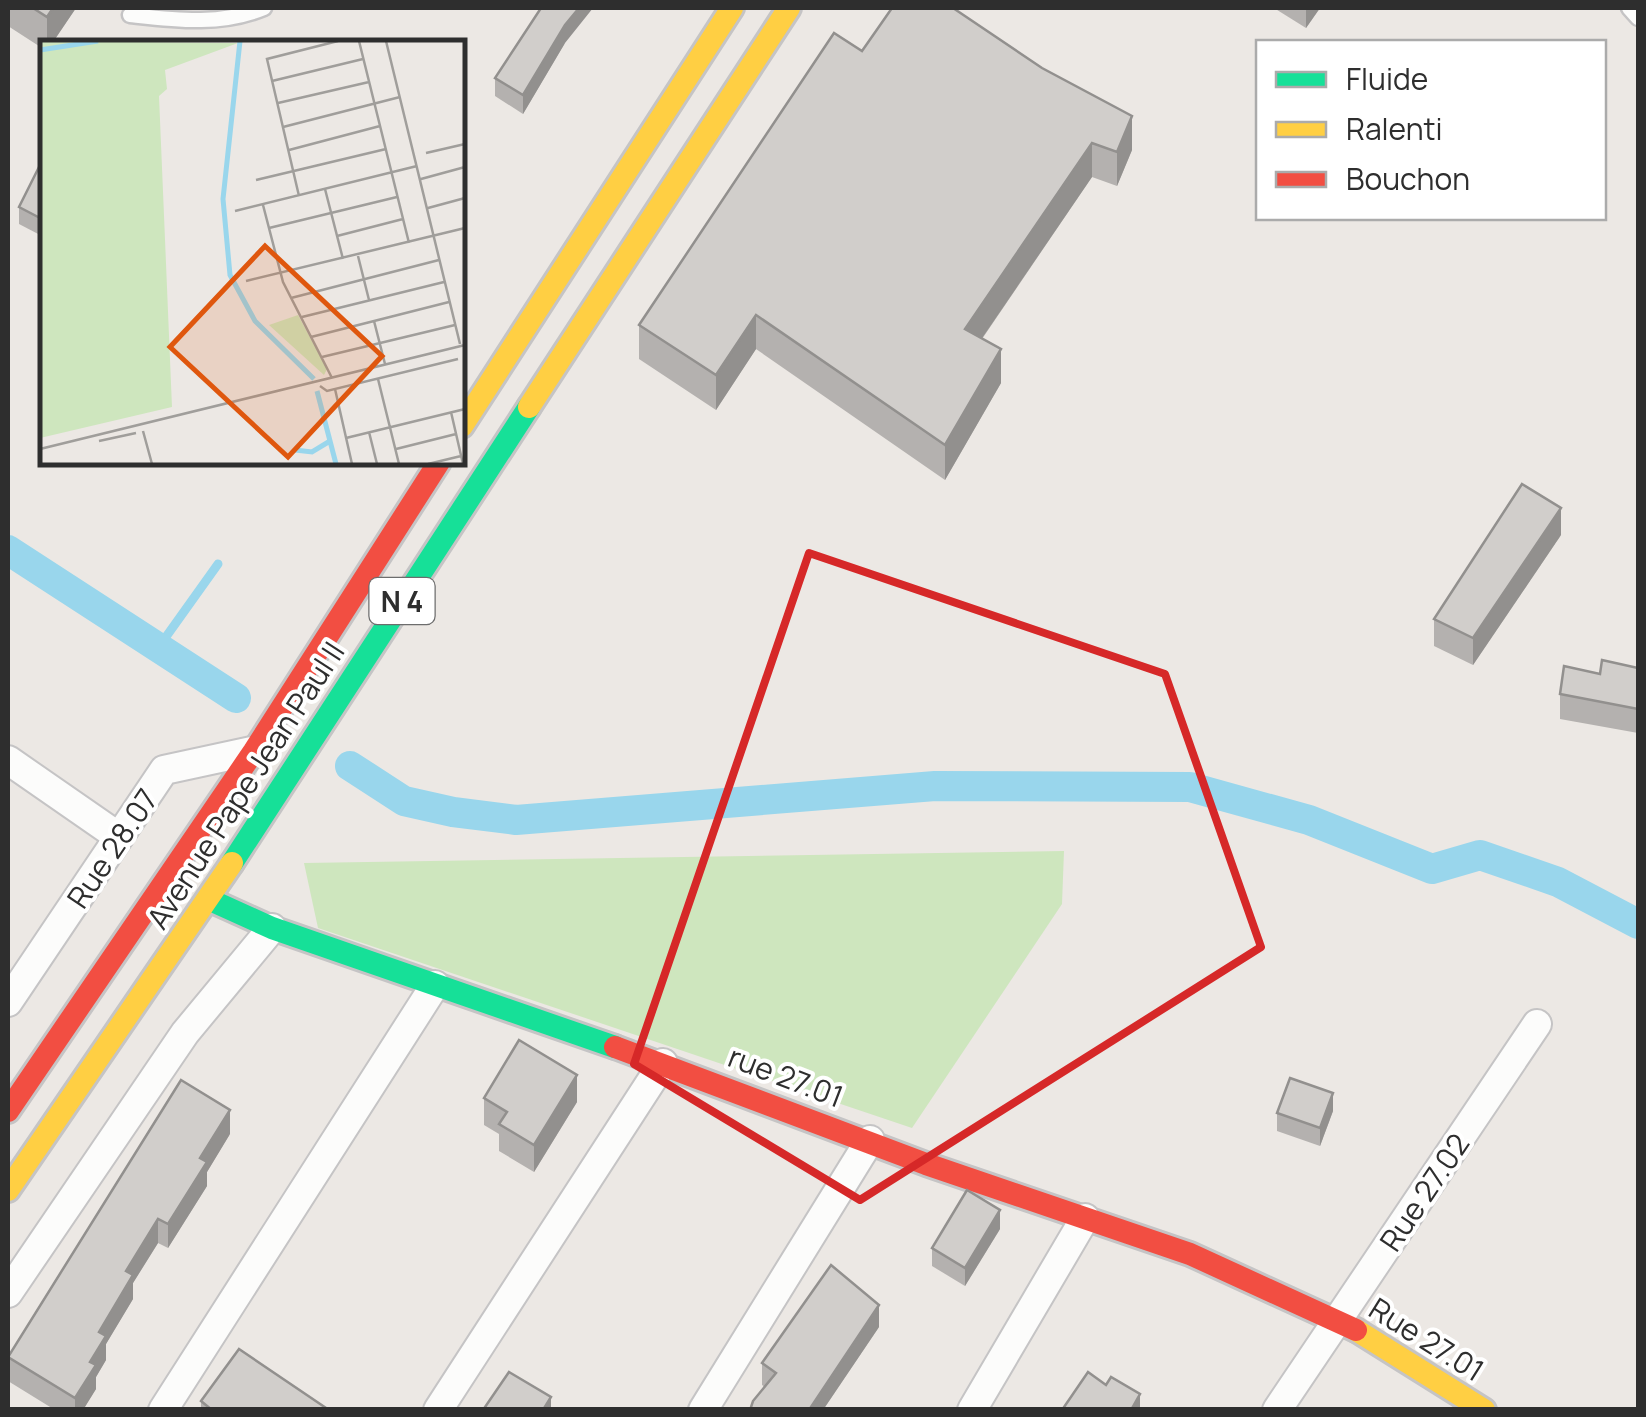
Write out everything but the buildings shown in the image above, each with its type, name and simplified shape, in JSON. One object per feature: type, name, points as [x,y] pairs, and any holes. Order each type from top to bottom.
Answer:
[{"type":"main road","points":[[465,421],[732,8]]},
{"type":"main road","name":"Avenue Pape Jean Paul II","points":[[8,1190],[208,898],[789,8]]},
{"type":"main road","name":"Avenue Pape Jean Paul II","points":[[8,1111],[254,751],[437,465]]},
{"type":"main road","name":"rue 27.01","points":[[208,898],[272,928],[663,1064],[1224,1268],[1340,1320]]},
{"type":"main road","name":"Rue 27.01","points":[[1340,1320],[1484,1410]]},
{"type":"street","name":"Rue 28.07","points":[[8,1002],[164,770],[254,751]]},
{"type":"street","points":[[8,760],[119,837]]},
{"type":"street","points":[[8,1293],[185,1033],[272,928]]},
{"type":"street","points":[[163,1410],[314,1180],[435,985]]},
{"type":"street","name":"Rue 27.02","points":[[1276,1410],[1537,1024]]},
{"type":"street","points":[[438,1410],[663,1064]]},
{"type":"street","points":[[703,1410],[870,1140]]},
{"type":"street","points":[[972,1410],[1085,1218]]},
{"type":"lane","points":[[130,15],[197,22],[264,8]]},
{"type":"lane","points":[[1629,8],[1638,18]]},
{"type":"highlighted area","points":[[809,553],[1165,674],[1261,947],[860,1200],[634,1064]]},
{"type":"green space","points":[[1064,851],[1062,904],[912,1128],[318,928],[304,863]]},
{"type":"waterway","points":[[8,550],[236,698]]},
{"type":"waterway","points":[[158,648],[218,564]]},
{"type":"waterway","points":[[350,766],[404,801],[516,820],[935,786],[1190,787],[1309,820],[1432,869],[1480,855],[1558,882],[1638,924]]},
{"type":"traffic: fast","points":[[232,863],[529,407]]},
{"type":"traffic: fast","points":[[208,899],[272,928],[615,1047]]},
{"type":"traffic: slow","points":[[465,421],[732,8]]},
{"type":"traffic: slow","points":[[529,407],[789,8]]},
{"type":"traffic: slow","points":[[8,1190],[232,863]]},
{"type":"traffic: slow","points":[[1356,1330],[1484,1410]]},
{"type":"traffic: jam","points":[[8,1111],[254,751],[437,465]]},
{"type":"traffic: jam","points":[[615,1047],[926,1164],[1190,1254],[1356,1330]]}]
